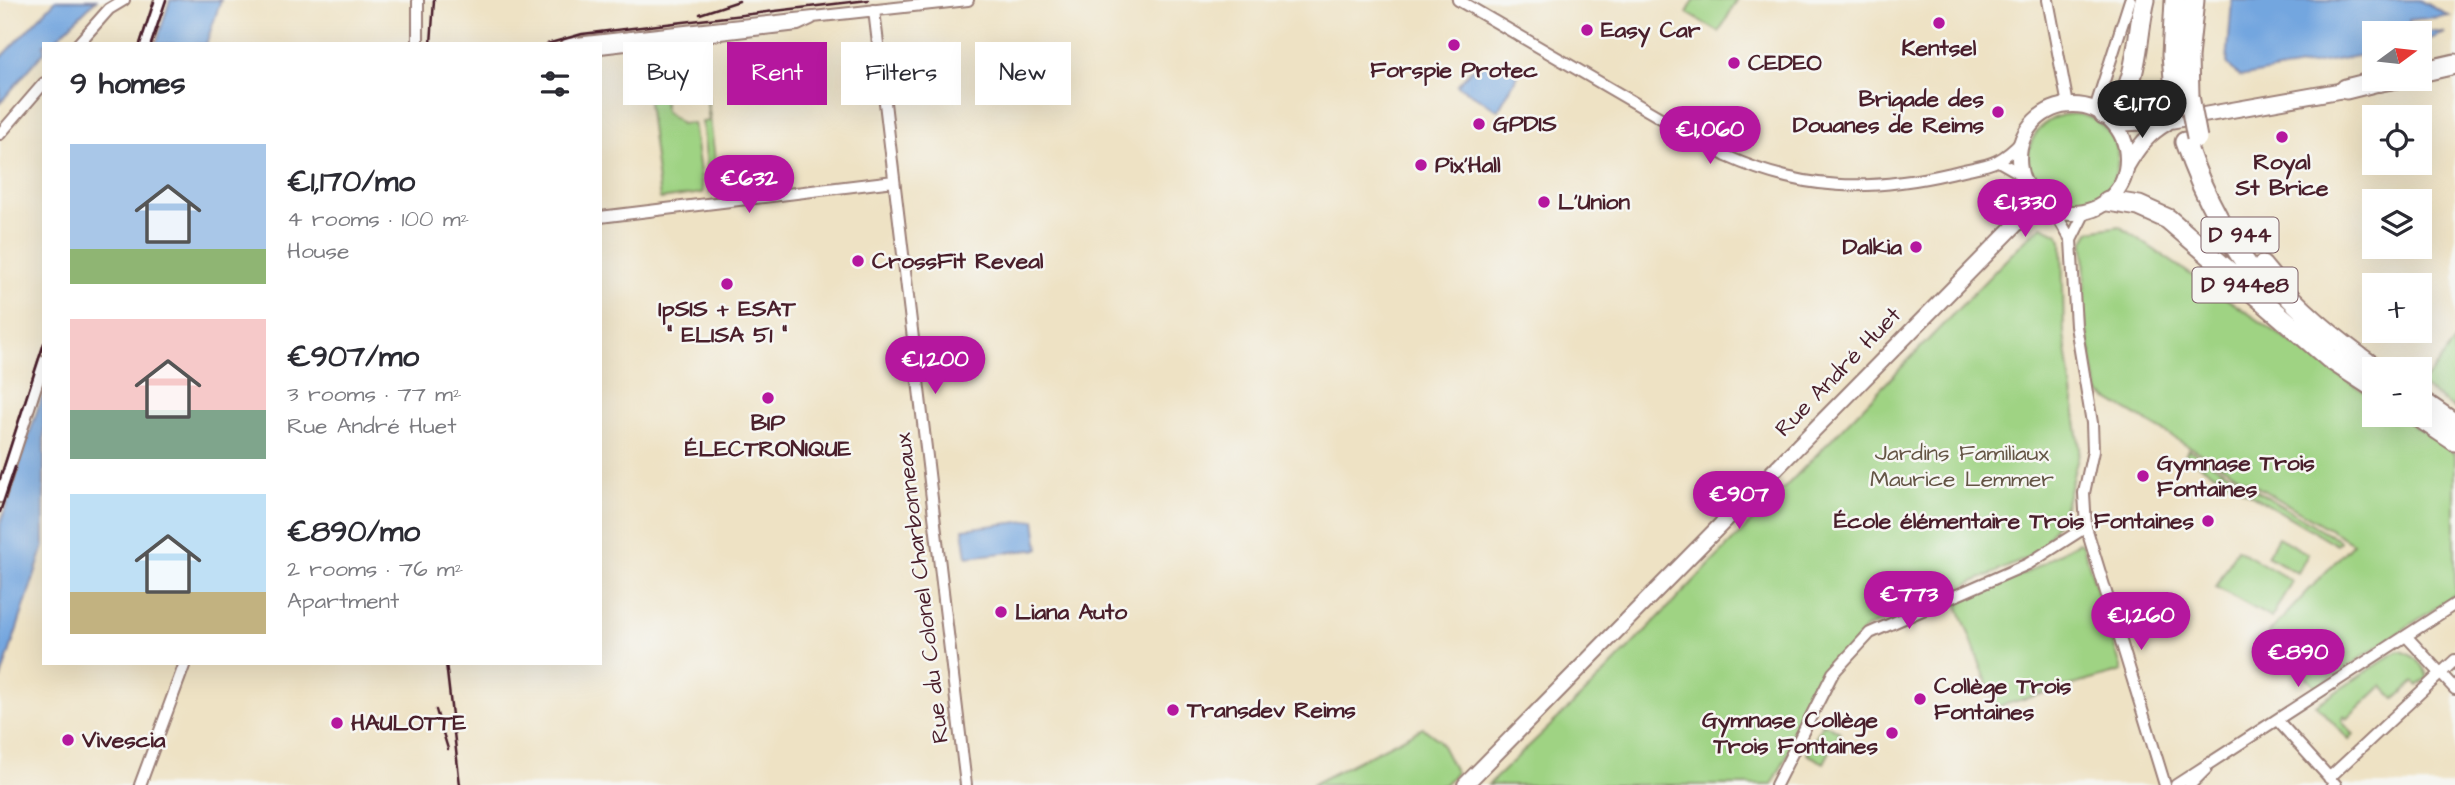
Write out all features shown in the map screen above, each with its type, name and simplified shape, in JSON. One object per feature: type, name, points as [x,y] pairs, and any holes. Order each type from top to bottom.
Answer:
[{"type":"highway","points":[[2105,116],[2113,111],[2132,77],[2145,0]]},
{"type":"highway","name":"D 944","points":[[2175,0],[2172,55],[2179,106],[2191,140],[2218,196],[2234,226],[2284,295],[2362,358]]},
{"type":"highway","name":"D 944","points":[[2179,106],[2184,0]]},
{"type":"highway","points":[[2179,106],[2194,0]]},
{"type":"highway","points":[[2432,71],[2455,64]]},
{"type":"highway","points":[[2346,89],[2362,85]]},
{"type":"highway","name":"D 944","points":[[2191,140],[2196,175],[2225,234],[2260,284],[2311,336],[2362,377]]},
{"type":"highway","name":"D 944e8","points":[[2108,201],[2140,206],[2168,219],[2329,358],[2362,379]]},
{"type":"highway","points":[[2432,408],[2455,424]]},
{"type":"highway","points":[[2432,426],[2455,441]]},
{"type":"street","points":[[80,42],[109,9],[124,0]]},
{"type":"street","points":[[147,42],[160,0]]},
{"type":"street","points":[[418,0],[418,42]]},
{"type":"street","points":[[602,48],[798,25],[811,19],[961,0]]},
{"type":"street","points":[[1458,0],[1726,156],[1774,175],[1815,184],[1856,187],[1899,184],[2000,162],[2046,112],[2068,105],[2105,116],[2362,86]]},
{"type":"street","points":[[2048,0],[2068,105]]},
{"type":"street","points":[[2127,167],[2127,151],[2105,116],[2130,0]]},
{"type":"street","name":"Rue du Colonel Charbonneaux","points":[[874,10],[967,785]]},
{"type":"street","points":[[583,42],[797,16],[811,19]]},
{"type":"street","points":[[2432,73],[2455,70]]},
{"type":"street","points":[[0,134],[42,85]]},
{"type":"street","points":[[2022,141],[2021,174],[2028,189],[2039,201],[2053,209],[2085,212],[2108,201],[2118,190],[2137,148],[2179,106]]},
{"type":"street","points":[[2000,162],[2021,174]]},
{"type":"street","points":[[602,216],[894,181]]},
{"type":"street","name":"Rue André Huet","points":[[1465,785],[2039,201]]},
{"type":"street","points":[[2053,209],[2071,240],[2076,326],[2093,438],[2084,493],[2086,527],[2165,785]]},
{"type":"street","points":[[2071,240],[2085,212]]},
{"type":"street","points":[[1,493],[42,367]]},
{"type":"street","points":[[1776,785],[1833,673],[1870,632],[2028,564],[2086,527]]},
{"type":"street","points":[[2176,785],[2278,722],[2455,604]]},
{"type":"street","points":[[2406,636],[2455,689]]},
{"type":"street","points":[[2278,722],[2332,781],[2455,660]]},
{"type":"street","points":[[140,785],[184,665]]},
{"type":"street","points":[[2190,785],[2208,767]]},
{"type":"green space","points":[[1694,0],[1737,0],[1719,32],[1687,13]]},
{"type":"green space","points":[[648,105],[664,105],[665,111],[681,124],[693,123],[703,193],[660,199]]},
{"type":"green space","points":[[707,105],[719,191],[710,192],[702,122],[709,121]]},
{"type":"green space","points":[[2073,114],[2090,117],[2105,127],[2115,142],[2118,159],[2115,176],[2105,191],[2090,201],[2073,204],[2056,201],[2041,191],[2031,176],[2028,159],[2031,142],[2041,127],[2056,117]]},
{"type":"green space","name":"Jardins Familiaux Maurice Lemmer","points":[[2042,226],[2057,233],[2062,240],[2064,334],[2080,449],[2064,510],[2044,545],[2024,560],[1866,628],[1823,684],[1772,785],[1488,785],[1591,687],[2026,239]]},
{"type":"green space","points":[[2119,226],[2362,390],[2362,427],[2416,427],[2455,453],[2455,595],[2317,687],[2263,639],[2353,543],[2098,393],[2079,289],[2085,289],[2084,241],[2090,231]]},
{"type":"green space","points":[[2455,341],[2455,409],[2432,393],[2432,371]]},
{"type":"green space","points":[[2188,449],[2340,541],[2337,545],[2185,456]]},
{"type":"green space","points":[[2278,537],[2308,554],[2298,573],[2267,556]]},
{"type":"green space","points":[[2079,542],[2083,545],[2122,671],[1996,707],[1957,602],[2030,571]]},
{"type":"green space","points":[[2237,549],[2292,581],[2271,618],[2216,587]]},
{"type":"green space","points":[[2398,651],[2417,660],[2427,678],[2418,686],[2414,682],[2395,699],[2382,686],[2347,719],[2344,716],[2342,722],[2354,735],[2349,740],[2316,705]]},
{"type":"green space","points":[[1823,723],[1840,732],[1824,763],[1807,754]]},
{"type":"green space","points":[[1423,728],[1439,740],[1456,773],[1444,785],[1311,785]]},
{"type":"water","points":[[56,0],[96,0],[53,42],[42,42],[42,54],[0,103],[0,59]]},
{"type":"water","points":[[170,0],[221,0],[207,42],[157,42]]},
{"type":"water","points":[[2232,0],[2419,0],[2449,16],[2409,21],[2362,21],[2362,55],[2239,77],[2227,63]]},
{"type":"water","points":[[2432,32],[2445,33],[2432,38]]},
{"type":"water","points":[[1496,62],[1519,73],[1498,110],[1457,85],[1473,68]]},
{"type":"water","points":[[42,396],[42,552],[0,681],[0,525]]},
{"type":"water","points":[[1035,520],[1039,549],[967,557],[963,529]]},
{"type":"railway","points":[[152,42],[166,0]]},
{"type":"railway","points":[[431,42],[434,0]]},
{"type":"railway","points":[[554,42],[582,34],[868,0]]},
{"type":"railway","points":[[700,14],[739,1]]},
{"type":"railway","points":[[141,42],[154,2]]},
{"type":"railway","points":[[0,479],[42,349]]},
{"type":"railway","points":[[0,512],[15,467]]},
{"type":"railway","points":[[446,665],[460,785]]},
{"type":"railway","points":[[436,710],[448,749]]},
{"type":"place","name":"Kentsel","points":[[1939,23]]},
{"type":"place","name":"Easy Car","points":[[1587,30]]},
{"type":"place","name":"Forspie Protec","points":[[1454,45]]},
{"type":"place","name":"CEDEO","points":[[1734,63]]},
{"type":"place","name":"Brigade des Douanes de Reims","points":[[1998,112]]},
{"type":"place","name":"GPDIS","points":[[1479,124]]},
{"type":"place","name":"Royal St Brice","points":[[2282,137]]},
{"type":"place","name":"Pix'Hall","points":[[1421,165]]},
{"type":"place","name":"L'Union","points":[[1544,202]]},
{"type":"place","name":"Dalkia","points":[[1916,247]]},
{"type":"place","name":"CrossFit Reveal","points":[[858,261]]},
{"type":"place","name":"IpSIS + ESAT \" ELISA 51 \"","points":[[727,284]]},
{"type":"place","name":"BIP ÉLECTRONIQUE","points":[[768,398]]},
{"type":"place","name":"Gymnase Trois Fontaines","points":[[2143,476]]},
{"type":"place","name":"École élémentaire Trois Fontaines","points":[[2208,521]]},
{"type":"place","name":"Liana Auto","points":[[1001,612]]},
{"type":"place","name":"Collège Trois Fontaines","points":[[1920,699]]},
{"type":"place","name":"Transdev Reims","points":[[1173,710]]},
{"type":"place","name":"HAULOTTE","points":[[337,723]]},
{"type":"place","name":"Gymnase Collège Trois Fontaines","points":[[1892,733]]},
{"type":"place","name":"Vivescia","points":[[68,740]]}]
